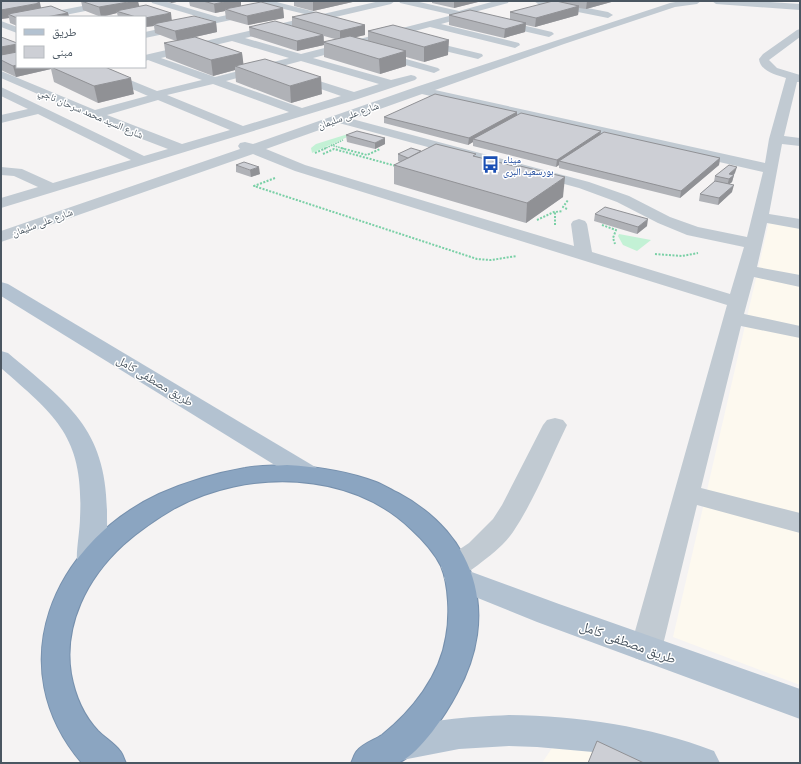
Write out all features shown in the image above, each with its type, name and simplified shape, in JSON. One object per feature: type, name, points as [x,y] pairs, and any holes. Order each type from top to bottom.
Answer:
[{"type":"highway","points":[[97,760],[73,728],[60,700],[53,670],[54,641],[61,612],[73,586],[91,560],[112,538],[136,519],[162,503],[220,481],[250,475],[279,473],[308,474],[331,477],[374,491],[393,501],[427,526],[440,543],[457,573],[463,604],[462,632],[456,662],[442,691],[422,719],[396,745],[368,763]]},
{"type":"main road","name":"طريق مصطفى كامل","points":[[1,288],[308,474]]},
{"type":"main road","points":[[1,357],[59,409],[76,430],[90,471],[94,498],[94,528],[91,560]]},
{"type":"main road","name":"طريق مصطفى كامل","points":[[457,573],[646,649],[800,704]]},
{"type":"main road","points":[[396,745],[438,736],[480,732],[523,731],[569,733],[632,743],[702,763]]},
{"type":"street","points":[[46,16],[120,1]]},
{"type":"street","points":[[155,1],[257,32]]},
{"type":"street","points":[[262,1],[347,22]]},
{"type":"street","points":[[146,35],[305,1]]},
{"type":"street","points":[[147,57],[391,1]]},
{"type":"street","points":[[403,1],[475,17]]},
{"type":"street","points":[[416,4],[427,1]]},
{"type":"street","points":[[94,114],[151,99],[164,92],[266,68],[456,17],[460,14],[504,1]]},
{"type":"street","points":[[538,1],[608,15]]},
{"type":"street","points":[[536,12],[573,1]]},
{"type":"street","name":"شارع على سليمان","points":[[1,237],[252,148],[560,42],[673,5],[697,1]]},
{"type":"street","points":[[716,1],[800,7]]},
{"type":"street","points":[[54,3],[91,16]]},
{"type":"street","points":[[1,203],[354,96],[608,15],[639,3]]},
{"type":"street","points":[[155,12],[195,4]]},
{"type":"street","points":[[758,4],[800,11]]},
{"type":"street","points":[[513,18],[494,21],[544,35],[560,42]]},
{"type":"street","points":[[1,24],[16,21]]},
{"type":"street","points":[[1,24],[16,30]]},
{"type":"street","points":[[430,24],[515,45]]},
{"type":"street","points":[[279,27],[302,33]]},
{"type":"street","points":[[369,28],[478,56]]},
{"type":"street","points":[[646,649],[735,310],[754,244],[776,139],[795,72],[773,70],[764,62],[764,59],[800,32]]},
{"type":"street","points":[[146,35],[217,52]]},
{"type":"street","points":[[233,38],[391,84]]},
{"type":"street","points":[[324,40],[369,52]]},
{"type":"street","points":[[384,56],[434,70]]},
{"type":"street","points":[[147,57],[302,112]]},
{"type":"street","points":[[245,61],[354,96]]},
{"type":"street","name":"شارع السيد محمد سرحان ناجي","points":[[3,68],[25,85],[139,133],[182,149]]},
{"type":"street","points":[[100,68],[95,69],[242,130]]},
{"type":"street","points":[[25,85],[46,80]]},
{"type":"street","points":[[420,90],[635,138],[662,151],[694,158],[771,168]]},
{"type":"street","name":"شارع السيد محمد سرحان ناجي","points":[[2,93],[109,143],[143,161]]},
{"type":"street","points":[[429,105],[448,96]]},
{"type":"street","points":[[454,111],[473,102]]},
{"type":"street","points":[[478,117],[496,107]]},
{"type":"street","points":[[1,119],[38,110]]},
{"type":"street","points":[[504,123],[522,113]]},
{"type":"street","points":[[525,128],[543,118]]},
{"type":"street","points":[[338,119],[476,156],[510,160],[580,178],[609,194],[644,202],[664,220],[693,231],[754,244]]},
{"type":"street","points":[[377,129],[396,120]]},
{"type":"street","points":[[555,132],[569,123]]},
{"type":"street","points":[[402,136],[422,127]]},
{"type":"street","points":[[581,138],[594,129]]},
{"type":"street","points":[[109,143],[139,133]]},
{"type":"street","points":[[429,143],[447,133]]},
{"type":"street","points":[[602,143],[614,134]]},
{"type":"street","points":[[221,136],[300,168],[584,255],[800,332]]},
{"type":"street","points":[[623,147],[635,138]]},
{"type":"street","points":[[776,139],[800,142]]},
{"type":"street","points":[[454,150],[474,140]]},
{"type":"street","points":[[476,156],[495,145]]},
{"type":"street","points":[[1,171],[16,172],[52,188]]},
{"type":"street","points":[[609,194],[621,184]]},
{"type":"street","points":[[760,217],[800,224]]},
{"type":"street","points":[[579,224],[584,255]]},
{"type":"street","points":[[746,270],[800,282]]},
{"type":"street","points":[[457,573],[503,526],[514,508],[555,425]]},
{"type":"street","points":[[687,493],[800,523]]},
{"type":"path","points":[[315,153],[344,139]]},
{"type":"path","points":[[331,145],[367,155],[386,146]]},
{"type":"path","points":[[300,168],[254,186],[478,259],[491,260],[522,256]]},
{"type":"path","points":[[534,222],[547,214],[557,211]]},
{"type":"shaded area","points":[[769,222],[800,227],[800,685],[673,637]]},
{"type":"shaded area","points":[[556,742],[640,763],[542,763]]},
{"type":"green space","points":[[348,134],[354,134],[312,153],[311,148],[316,144]]},
{"type":"green space","points":[[619,234],[651,240],[637,251],[623,245],[618,236]]},
{"type":"building","points":[[1,1],[35,1],[40,3],[1,10]]},
{"type":"building","points":[[81,1],[134,1],[99,7]]},
{"type":"building","points":[[203,1],[229,1],[214,4]]},
{"type":"building","points":[[553,1],[579,6],[536,18],[510,12]]},
{"type":"building","points":[[261,2],[283,8],[247,16],[225,9]]},
{"type":"building","points":[[146,5],[171,13],[146,18],[146,16],[133,16],[116,11]]},
{"type":"building","points":[[51,6],[68,13],[52,16],[16,16],[16,18],[8,14]]},
{"type":"building","points":[[470,10],[526,23],[505,29],[449,15]]},
{"type":"building","points":[[316,12],[365,25],[340,31],[292,17]]},
{"type":"building","points":[[194,16],[216,22],[175,31],[153,24]]},
{"type":"building","points":[[275,21],[323,35],[297,41],[249,27]]},
{"type":"building","points":[[393,25],[449,40],[424,47],[368,31]]},
{"type":"building","points":[[350,36],[406,51],[379,59],[323,42]]},
{"type":"building","points":[[1,37],[16,43],[16,44],[1,47]]},
{"type":"building","points":[[195,37],[242,53],[211,60],[164,43]]},
{"type":"building","points":[[16,52],[16,65],[13,66],[1,60],[1,55]]},
{"type":"building","points":[[265,59],[321,77],[290,86],[235,66]]},
{"type":"building","points":[[53,68],[107,68],[131,78],[94,86]]},
{"type":"building","points":[[435,94],[517,112],[469,138],[384,117]]},
{"type":"building","points":[[521,113],[601,131],[557,160],[473,139]]},
{"type":"building","points":[[357,131],[385,138],[375,143],[346,135]]},
{"type":"building","points":[[604,132],[720,158],[681,191],[559,161]]},
{"type":"building","points":[[436,144],[476,154],[473,156],[565,177],[527,203],[394,165]]},
{"type":"building","points":[[411,148],[421,151],[408,158],[398,154]]},
{"type":"building","points":[[244,162],[259,167],[250,170],[236,165]]},
{"type":"building","points":[[729,165],[737,167],[729,174],[734,175],[729,179],[715,176]]},
{"type":"building","points":[[715,181],[734,185],[719,198],[700,194]]},
{"type":"building","points":[[605,207],[648,219],[638,227],[595,214]]},
{"type":"building","points":[[597,741],[644,763],[588,763]]},
{"type":"place","name":"ميناء بورسعيد البرى","points":[[490,165]]}]
